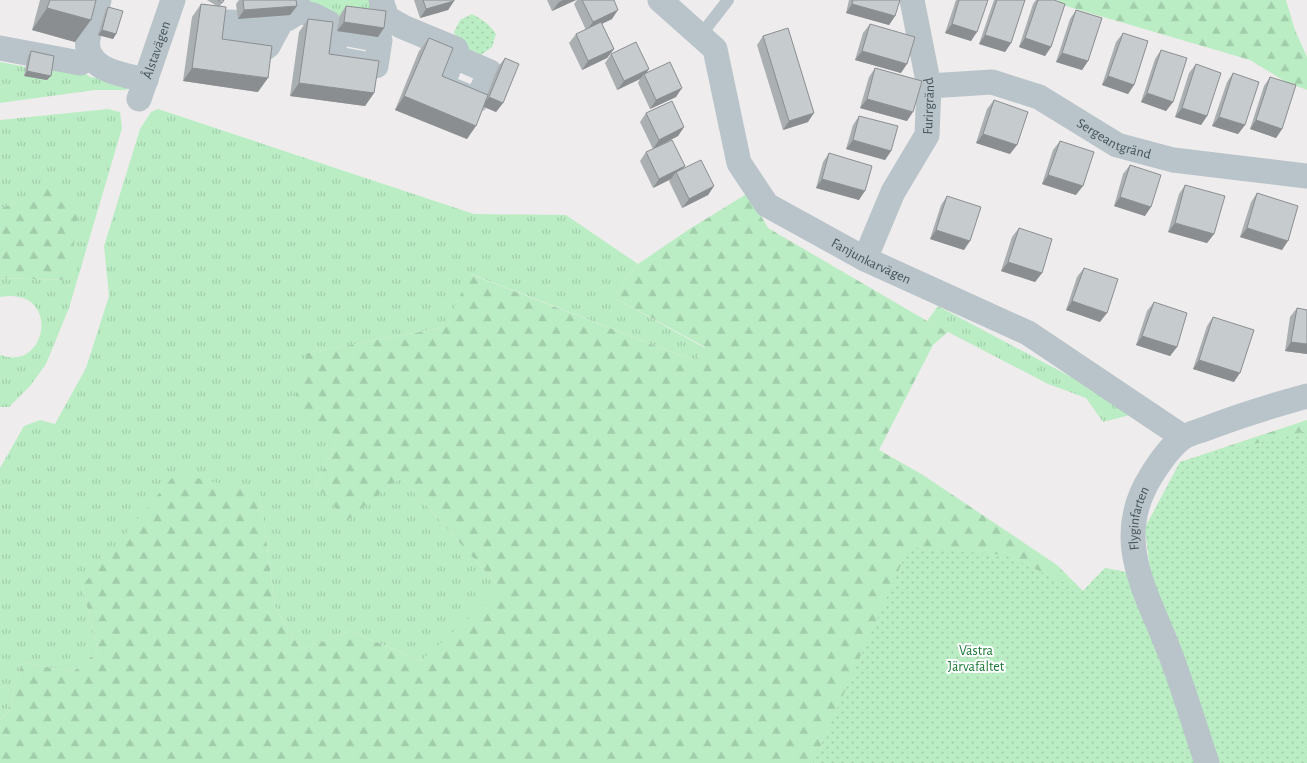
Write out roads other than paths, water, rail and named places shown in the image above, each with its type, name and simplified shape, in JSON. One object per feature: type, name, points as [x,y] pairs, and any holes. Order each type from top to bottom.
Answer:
[{"type":"street","points":[[0,48],[80,63],[92,57],[88,39],[100,0]]},
{"type":"street","name":"Ålstavägen","points":[[92,57],[106,70],[143,90],[172,0]]},
{"type":"street","name":"Fanjunkarvägen","points":[[660,0],[715,49],[738,163],[767,205],[865,259],[1028,333],[1183,437]]},
{"type":"street","name":"Furirgränd","points":[[865,259],[893,192],[927,135],[928,86],[912,0]]},
{"type":"street","points":[[292,11],[313,15],[329,23],[336,32],[383,19],[456,49],[453,56]]},
{"type":"street","name":"Sergeantgränd","points":[[928,86],[992,82],[1039,97],[1117,145],[1173,160],[1307,176]]},
{"type":"street","name":"Flyginfarten","points":[[1208,763],[1169,649],[1144,590],[1134,553],[1132,528],[1136,507],[1145,486],[1161,460],[1183,437],[1259,409],[1307,396]]},
{"type":"lane","points":[[700,36],[728,0]]},
{"type":"park label","name":"Västra Järvafältet","points":[[976,658]]}]
